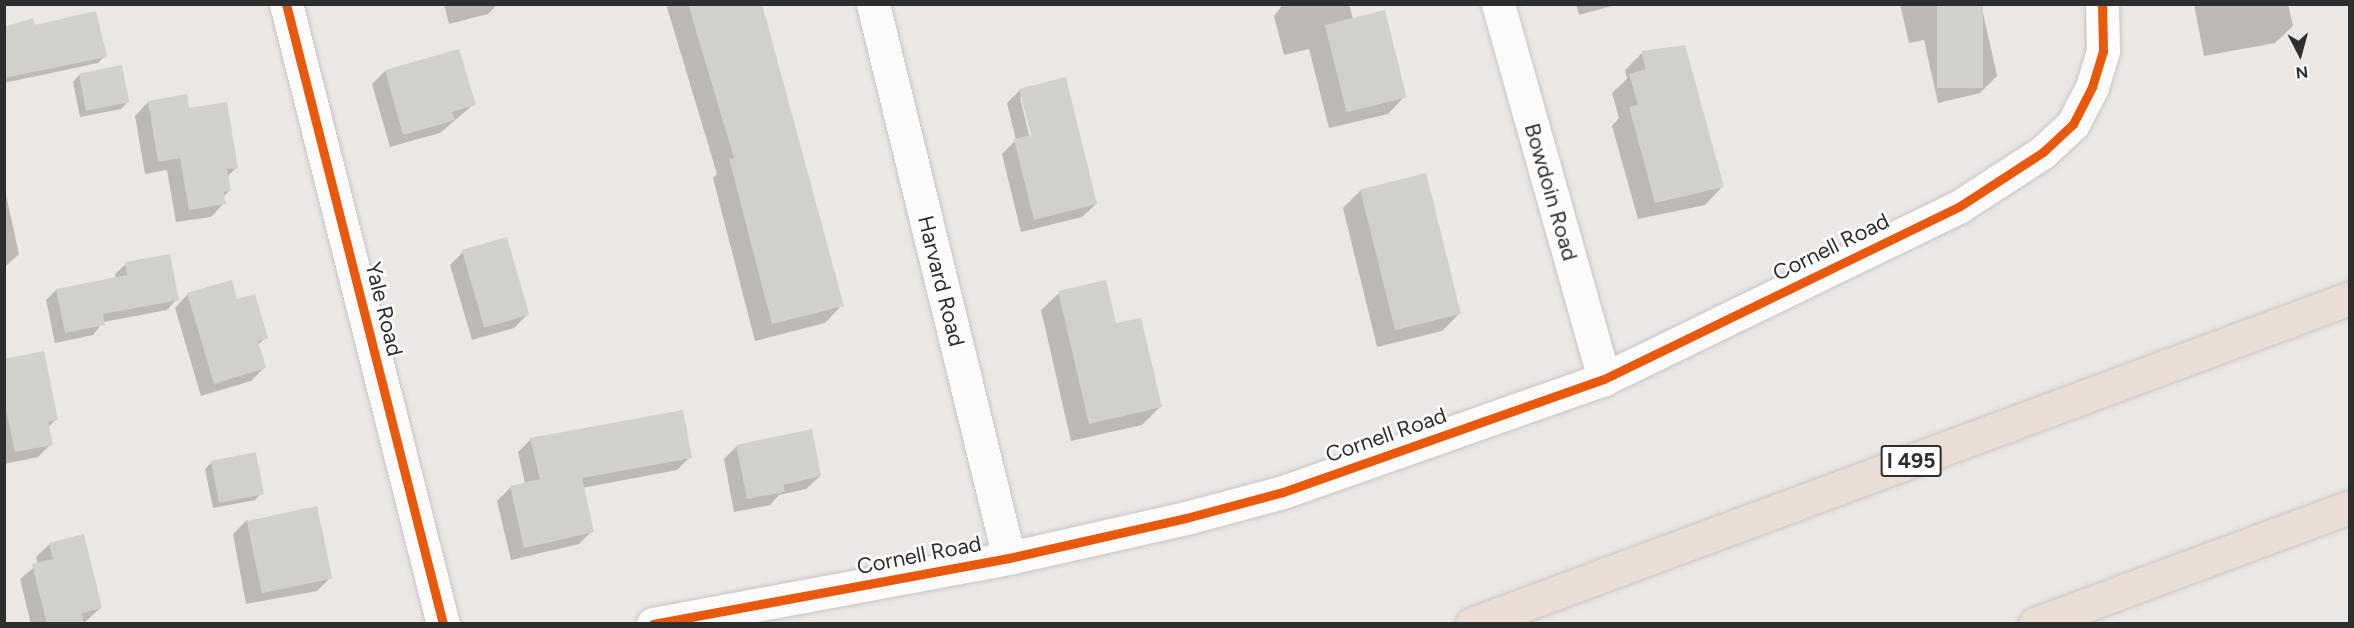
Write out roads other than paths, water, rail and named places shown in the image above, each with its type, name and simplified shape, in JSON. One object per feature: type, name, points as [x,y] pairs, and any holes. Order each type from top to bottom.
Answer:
[{"type":"highway","name":"I 495","points":[[1472,624],[2349,298]]},
{"type":"highway","points":[[2035,624],[2349,507]]},
{"type":"street","name":"Yale Road","points":[[286,4],[443,624]]},
{"type":"street","name":"Harvard Road","points":[[873,4],[1009,558]]},
{"type":"street","name":"Bowdoin Road","points":[[1498,4],[1604,379]]},
{"type":"street","name":"Cornell Road","points":[[653,624],[1009,558],[1283,492],[1604,379],[1960,206],[2011,176],[2073,124],[2098,69],[2105,17],[2102,4]]}]
